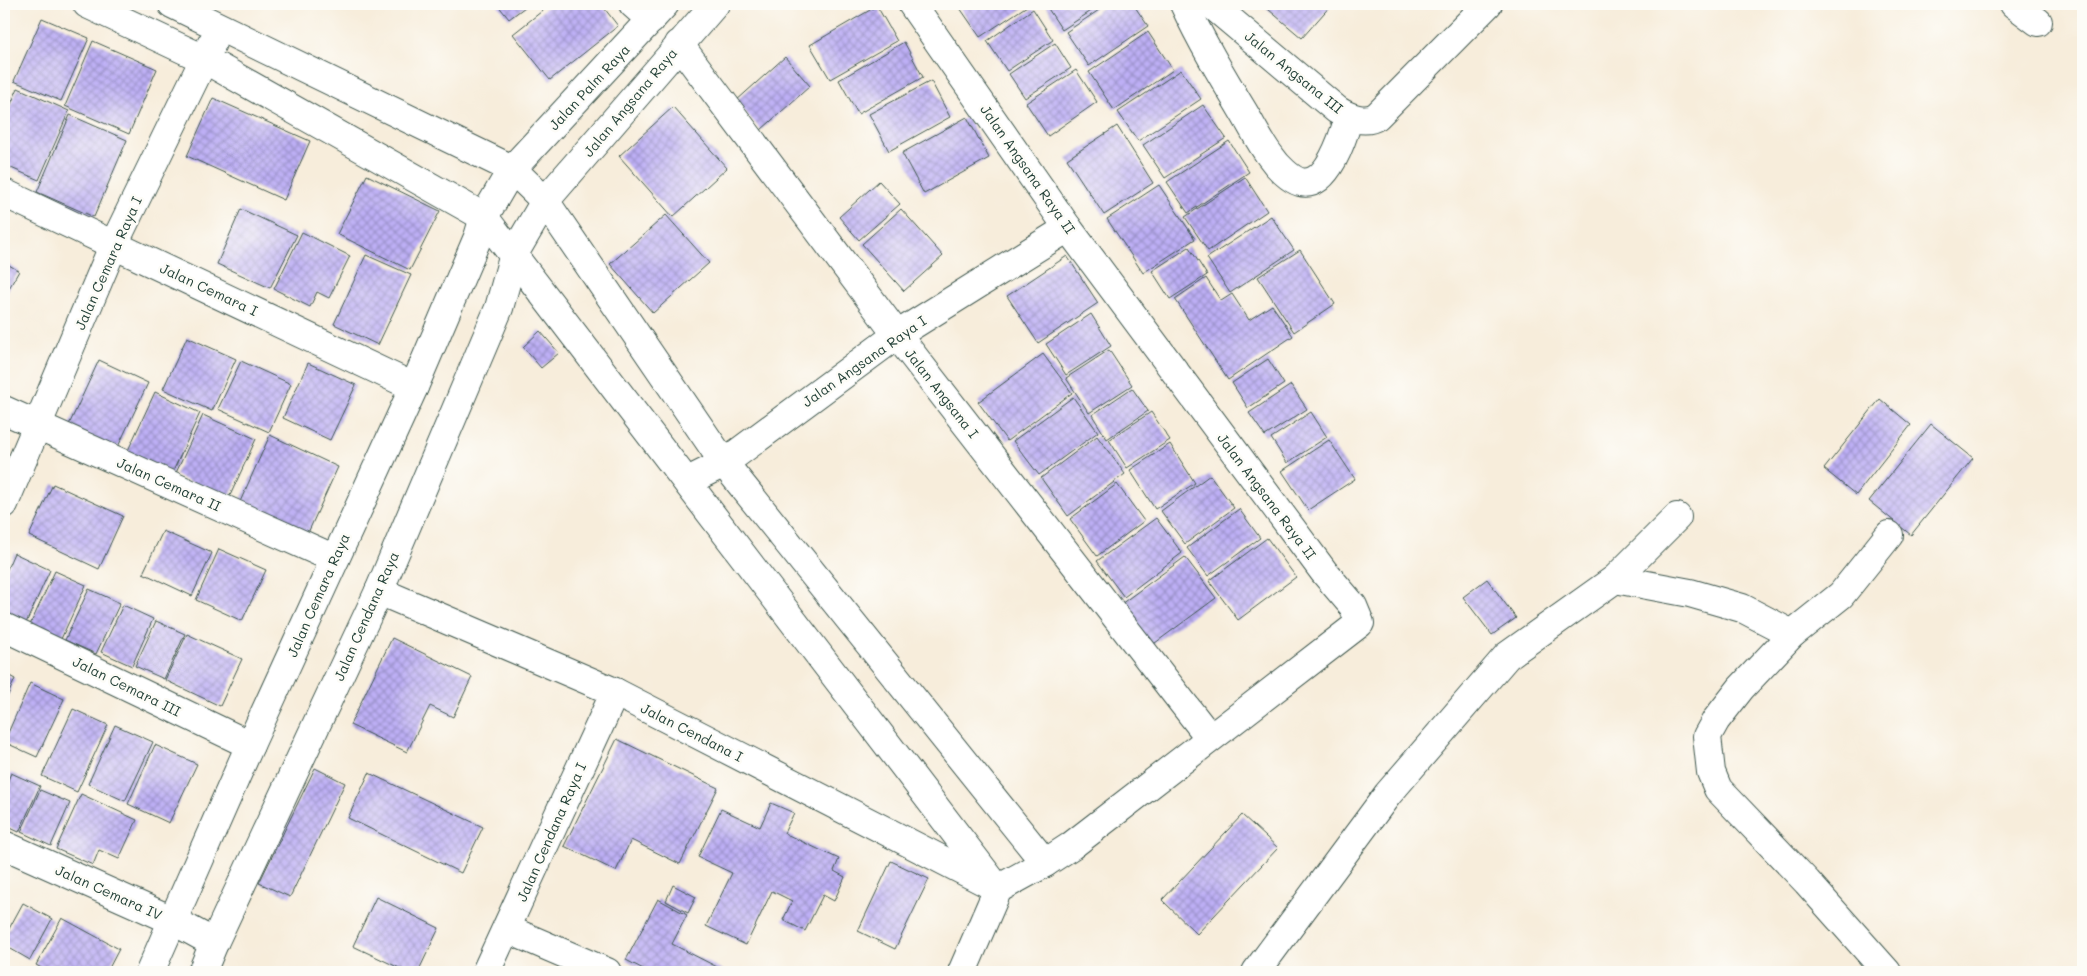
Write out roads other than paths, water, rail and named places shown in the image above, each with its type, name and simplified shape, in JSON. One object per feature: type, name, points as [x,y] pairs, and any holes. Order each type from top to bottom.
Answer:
[{"type":"street","points":[[86,4],[204,59],[484,217],[688,481],[998,889],[962,972]]},
{"type":"street","points":[[172,4],[512,168],[545,201],[724,463],[1045,863]]},
{"type":"street","name":"Jalan Angsana Raya","points":[[514,254],[545,201],[715,4]]},
{"type":"street","name":"Jalan Angsana Raya II","points":[[912,4],[1068,228],[1324,572],[1353,606],[1360,623],[1071,846],[998,889]]},
{"type":"street","points":[[1184,4],[1200,38],[1271,157],[1290,176],[1301,182],[1310,181],[1321,175],[1333,161],[1349,116]]},
{"type":"street","name":"Jalan Angsana III","points":[[1211,4],[1337,110],[1357,119],[1377,116],[1488,4]]},
{"type":"street","points":[[2014,4],[2038,22]]},
{"type":"street","name":"Jalan Palm Raya","points":[[484,217],[512,168],[650,9]]},
{"type":"street","name":"Jalan Cemara Raya I","points":[[4,504],[114,244],[220,26]]},
{"type":"street","name":"Jalan Angsana I","points":[[679,44],[897,335],[1210,738]]},
{"type":"street","name":"Jalan Cemara I","points":[[4,194],[414,386]]},
{"type":"street","name":"Jalan Cemara Raya","points":[[150,972],[250,745],[414,386],[484,217]]},
{"type":"street","name":"Jalan Angsana Raya I","points":[[688,481],[724,463],[897,335],[1068,228]]},
{"type":"street","name":"Jalan Cendana Raya","points":[[202,972],[379,591],[499,308],[514,254]]},
{"type":"street","name":"Jalan Cemara II","points":[[4,410],[334,559]]},
{"type":"street","points":[[1256,972],[1388,794],[1507,656],[1615,579],[1677,517]]},
{"type":"street","points":[[1887,972],[1807,882],[1718,789],[1711,772],[1707,736],[1716,720],[1741,688],[1792,634],[1841,595],[1888,535]]},
{"type":"street","points":[[1615,579],[1690,593],[1742,608],[1792,634]]},
{"type":"street","name":"Jalan Cendana I","points":[[379,591],[615,692],[998,889]]},
{"type":"street","name":"Jalan Cemara III","points":[[4,627],[250,745]]},
{"type":"street","name":"Jalan Cendana Raya I","points":[[486,972],[508,929],[615,692]]},
{"type":"street","name":"Jalan Cemara IV","points":[[4,845],[174,921],[214,943]]},
{"type":"street","points":[[508,929],[607,972]]}]
